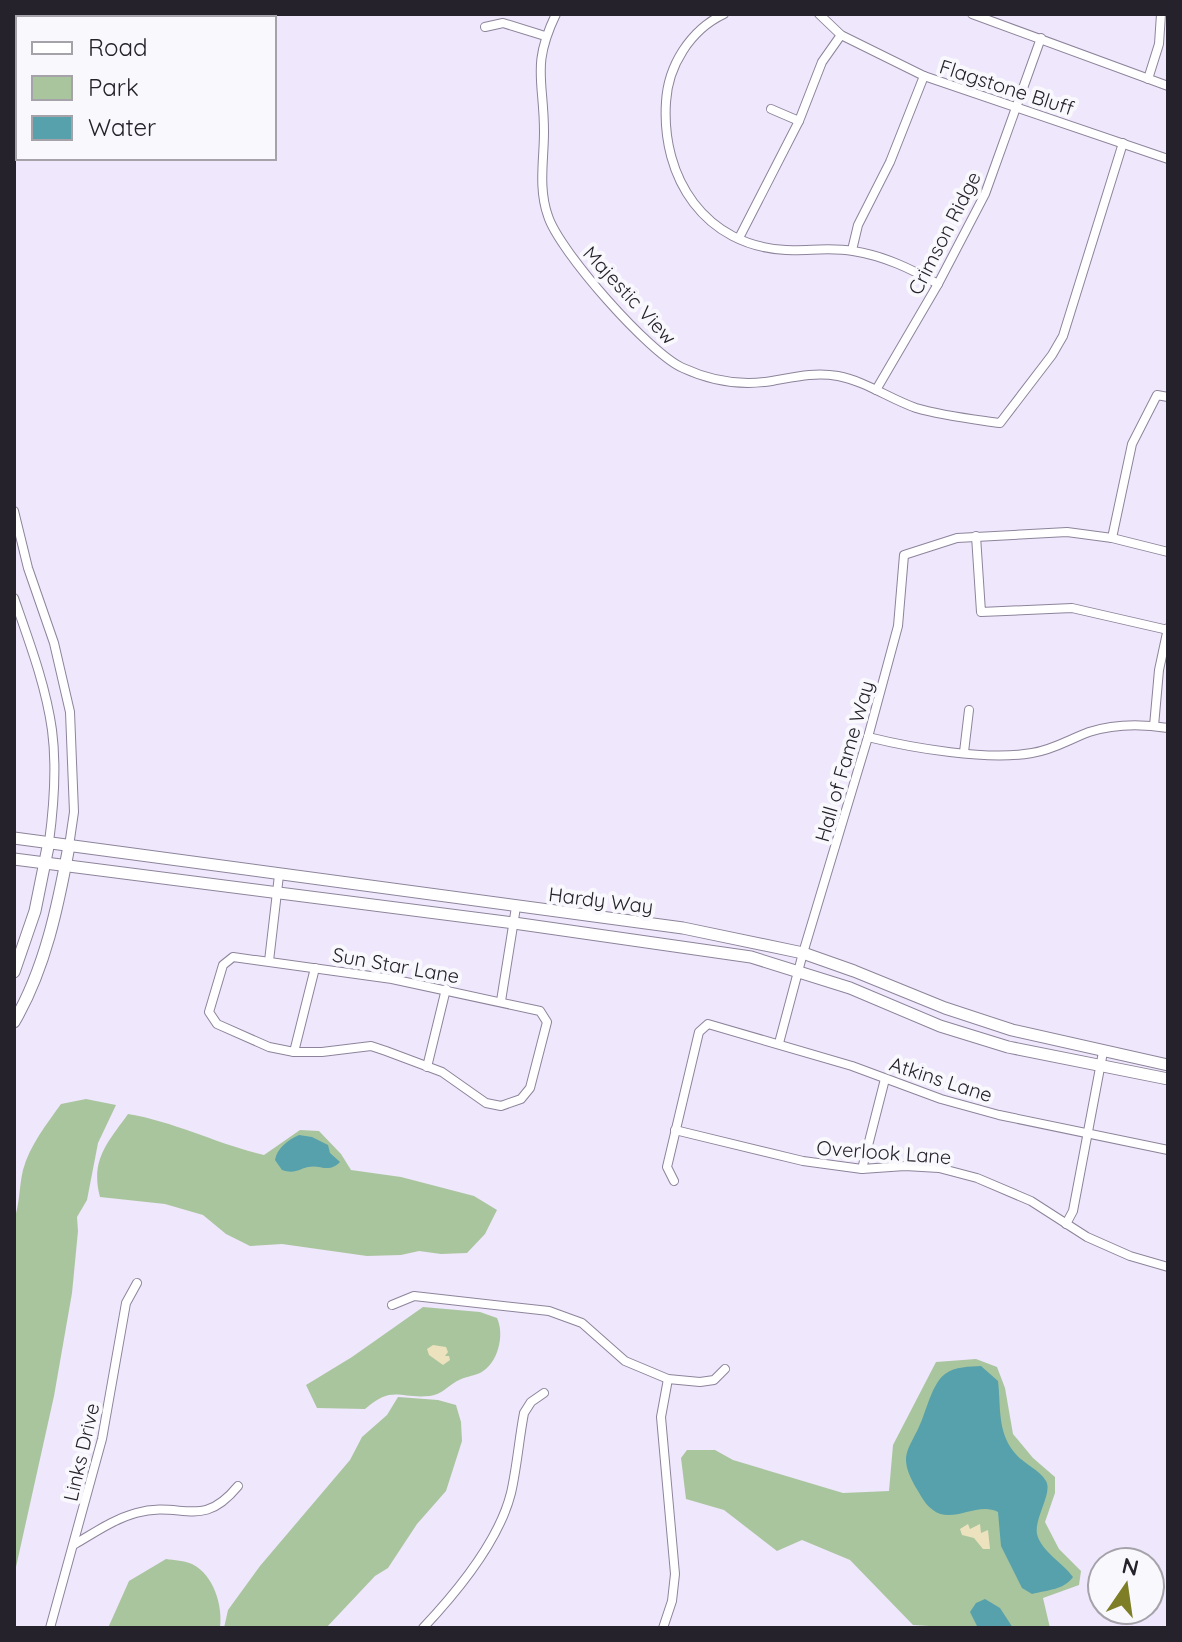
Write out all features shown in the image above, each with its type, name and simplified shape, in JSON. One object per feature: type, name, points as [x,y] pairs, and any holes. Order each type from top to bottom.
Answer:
[{"type":"main road","name":"Hardy Way","points":[[14,838],[683,928],[803,953],[945,1008],[1012,1030],[1168,1065]]},
{"type":"main road","points":[[14,972],[35,911],[49,842]]},
{"type":"main road","points":[[14,1022],[26,1002],[51,931],[69,846]]},
{"type":"main road","name":"Hardy Way","points":[[14,859],[514,923],[736,955],[850,988],[940,1026],[994,1043],[1168,1079]]},
{"type":"street","name":"Majestic View","points":[[556,14],[545,36],[539,73],[544,134],[542,186],[548,216],[562,244],[640,336],[679,367],[703,377],[746,383],[817,373],[841,376],[915,408],[1000,423],[1063,336],[1123,143]]},
{"type":"street","points":[[724,14],[688,42],[671,74],[666,101],[666,140],[671,162],[679,182],[693,203],[707,218],[756,245],[785,250],[852,250],[898,262],[938,284]]},
{"type":"street","name":"Flagstone Bluff","points":[[819,14],[841,35],[924,76],[1168,159]]},
{"type":"street","points":[[972,14],[1168,86]]},
{"type":"street","points":[[1148,79],[1159,44],[1161,14]]},
{"type":"street","points":[[485,27],[503,23],[545,36]]},
{"type":"street","points":[[739,238],[799,121],[813,80],[841,35]]},
{"type":"street","name":"Crimson Ridge","points":[[876,390],[938,284],[985,194],[1041,38]]},
{"type":"street","points":[[852,250],[858,225],[890,162],[924,76]]},
{"type":"street","points":[[771,109],[799,121]]},
{"type":"street","points":[[1112,538],[1132,444],[1157,395],[1168,397]]},
{"type":"street","points":[[14,511],[28,568],[54,643],[70,712],[74,812],[69,846]]},
{"type":"street","points":[[1154,726],[1159,670],[1168,629],[1072,608],[981,612],[976,536],[1067,532],[1112,538],[1168,552]]},
{"type":"street","name":"Hall of Fame Way","points":[[779,1043],[898,626],[904,555],[957,538],[976,536]]},
{"type":"street","points":[[14,598],[32,651],[52,729],[55,790],[49,842]]},
{"type":"street","points":[[964,752],[969,710]]},
{"type":"street","points":[[868,737],[909,747],[1029,754],[1116,726],[1168,728]]},
{"type":"street","points":[[269,961],[279,875]]},
{"type":"street","points":[[501,1001],[516,907]]},
{"type":"street","name":"Sun Star Lane","points":[[294,1052],[269,1047],[217,1024],[209,1012],[223,965],[233,957],[446,989],[540,1011],[547,1022],[530,1088],[511,1105],[486,1103],[442,1072],[427,1067]]},
{"type":"street","points":[[315,968],[294,1052],[371,1046],[427,1067],[446,989]]},
{"type":"street","name":"Atkins Lane","points":[[675,1130],[699,1032],[708,1024],[779,1043],[984,1111],[1168,1150]]},
{"type":"street","points":[[1066,1224],[1073,1211],[1103,1052]]},
{"type":"street","points":[[862,1169],[885,1079]]},
{"type":"street","points":[[674,1181],[667,1167],[675,1130]]},
{"type":"street","name":"Overlook Lane","points":[[675,1130],[803,1161],[862,1169],[905,1166],[939,1168],[977,1178],[1031,1201],[1087,1237],[1130,1256],[1168,1267]]},
{"type":"street","name":"Links Drive","points":[[50,1628],[102,1439],[126,1303],[137,1283]]},
{"type":"street","points":[[392,1305],[414,1296],[562,1314],[582,1323],[625,1361],[668,1379],[714,1380],[725,1369]]},
{"type":"street","points":[[668,1379],[661,1417],[675,1574],[672,1601],[664,1626],[675,1628]]},
{"type":"street","points":[[423,1628],[465,1578],[505,1511],[511,1493],[524,1413],[531,1402],[544,1393]]},
{"type":"street","points":[[75,1544],[136,1513],[164,1509],[197,1513],[209,1511],[225,1502],[238,1486]]},
{"type":"green space","points":[[86,1099],[116,1105],[98,1143],[87,1200],[77,1217],[72,1293],[54,1396],[14,1576],[14,1220],[23,1170],[39,1136],[61,1104]]},
{"type":"green space","points":[[128,1114],[163,1122],[264,1155],[300,1130],[319,1131],[341,1154],[351,1170],[401,1177],[474,1196],[497,1210],[485,1234],[467,1253],[419,1251],[367,1256],[282,1244],[250,1246],[226,1234],[203,1215],[165,1204],[100,1197],[99,1162]]},
{"type":"green space","points":[[423,1307],[480,1312],[497,1318],[500,1340],[495,1356],[486,1369],[434,1395],[389,1395],[365,1409],[317,1408],[306,1385]]},
{"type":"green space","points":[[976,1359],[997,1367],[1005,1388],[1013,1434],[1033,1458],[1055,1477],[1055,1493],[1045,1522],[1059,1549],[1081,1571],[1079,1585],[1043,1598],[1050,1628],[913,1625],[850,1560],[802,1540],[777,1551],[724,1510],[686,1499],[681,1458],[687,1450],[715,1450],[733,1460],[843,1493],[889,1491],[893,1445],[936,1362]]},
{"type":"green space","points":[[398,1397],[438,1400],[456,1405],[462,1441],[446,1491],[417,1524],[388,1568],[375,1576],[326,1628],[224,1628],[228,1610],[260,1566],[350,1460],[362,1437],[387,1415]]},
{"type":"green space","points":[[166,1559],[192,1564],[206,1576],[218,1601],[220,1628],[108,1628],[129,1581]]},
{"type":"sand","points":[[433,1345],[446,1347],[448,1352],[445,1356],[449,1356],[450,1360],[443,1365],[429,1355],[427,1349]]},
{"type":"sand","points":[[968,1524],[970,1529],[980,1524],[981,1533],[988,1530],[990,1549],[983,1549],[974,1538],[962,1535],[960,1529]]},
{"type":"water","points":[[299,1135],[328,1145],[330,1153],[340,1162],[328,1168],[313,1166],[293,1172],[282,1170],[275,1160],[278,1152]]},
{"type":"water","points":[[981,1366],[998,1381],[1001,1418],[1009,1444],[1048,1486],[1037,1534],[1043,1546],[1073,1577],[1055,1589],[1032,1594],[1022,1588],[1001,1546],[998,1512],[982,1509],[940,1514],[924,1501],[907,1468],[907,1453],[938,1382],[953,1370]]},
{"type":"water","points":[[985,1599],[1000,1608],[1013,1628],[978,1628],[970,1612],[976,1603]]}]
